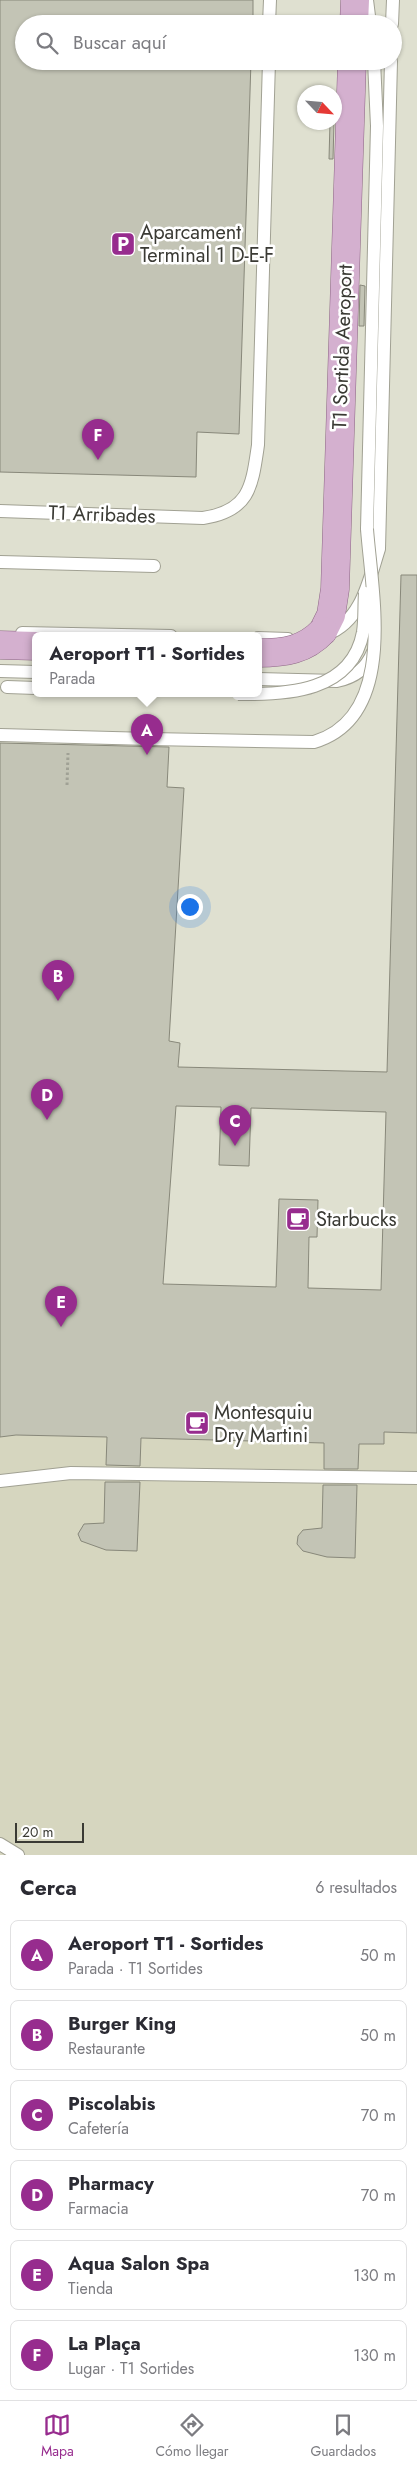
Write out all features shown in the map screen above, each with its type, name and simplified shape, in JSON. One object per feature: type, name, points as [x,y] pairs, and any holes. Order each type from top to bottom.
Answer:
[{"type":"main road","points":[[354,15],[355,0]]},
{"type":"main road","name":"T1 Sortida Aeroport","points":[[262,653],[294,651],[310,643],[323,631],[331,615],[335,589],[352,70]]},
{"type":"main road","points":[[5,639],[32,645]]},
{"type":"lane","points":[[270,0],[270,15]]},
{"type":"lane","points":[[367,0],[369,15]]},
{"type":"lane","points":[[392,15],[393,0]]},
{"type":"lane","name":"T1 Arribades","points":[[0,511],[203,518],[233,510],[242,501],[250,485],[258,445],[268,70]]},
{"type":"lane","points":[[0,735],[314,742],[329,738],[346,726],[364,695],[373,665],[368,632],[367,529],[377,126],[374,70]]},
{"type":"lane","points":[[262,679],[337,681],[347,679],[363,669],[369,662],[374,644],[379,549],[391,70]]},
{"type":"lane","points":[[262,638],[312,639],[333,632],[343,624],[362,601],[379,549]]},
{"type":"lane","points":[[0,562],[154,566]]},
{"type":"lane","points":[[262,695],[298,691],[323,684],[339,673],[352,658],[368,632]]},
{"type":"lane","points":[[5,639],[32,639]]},
{"type":"lane","points":[[0,671],[32,672]]},
{"type":"lane","points":[[7,687],[32,688]]},
{"type":"lane","points":[[0,1481],[71,1473],[417,1478]]},
{"type":"lane","points":[[0,1844],[18,1855]]},
{"type":"path","points":[[67,785],[69,737]]},
{"type":"shaded area","points":[[384,1432],[417,1432],[417,1855],[0,1855],[0,1434],[384,1444]]},
{"type":"building","name":"Aparcament Terminal 1 D-E-F","points":[[0,0],[253,0],[253,15],[15,15],[15,70],[251,70],[239,434],[197,432],[196,477],[0,472]]},
{"type":"building","points":[[330,130],[334,130],[333,159],[329,159]]},
{"type":"building","points":[[360,285],[365,286],[364,326],[359,326]]},
{"type":"building","points":[[401,575],[417,575],[417,1433],[384,1432],[384,1444],[359,1444],[358,1469],[324,1469],[324,1443],[141,1438],[140,1466],[106,1465],[107,1437],[16,1435],[0,1437],[0,743],[169,747],[167,787],[184,788],[169,1041],[180,1043],[178,1067],[387,1072]],"holes":[[[176,1106],[221,1107],[219,1165],[249,1166],[251,1108],[386,1112],[381,1290],[308,1288],[309,1237],[317,1237],[318,1200],[279,1199],[276,1287],[163,1284]]]},
{"type":"building","points":[[105,1482],[140,1482],[137,1551],[106,1550],[81,1541],[78,1534],[84,1524],[104,1523]]},
{"type":"building","points":[[323,1485],[357,1485],[355,1558],[327,1557],[303,1551],[297,1544],[298,1536],[303,1530],[322,1528]]},
{"type":"place","name":"Aparcament Terminal 1 D-E-F","points":[[123,244]]},
{"type":"place","name":"La Plaça","points":[[98,460]]},
{"type":"place","name":"Aeroport T1 - Sortides","points":[[147,755]]},
{"type":"place","name":"Burger King","points":[[58,1001]]},
{"type":"place","name":"Pharmacy","points":[[47,1120]]},
{"type":"place","name":"Piscolabis","points":[[235,1146]]},
{"type":"place","name":"Starbucks","points":[[298,1219]]},
{"type":"place","name":"Aqua Salon Spa","points":[[61,1327]]},
{"type":"place","name":"Montesquiu Dry Martini","points":[[197,1423]]}]
